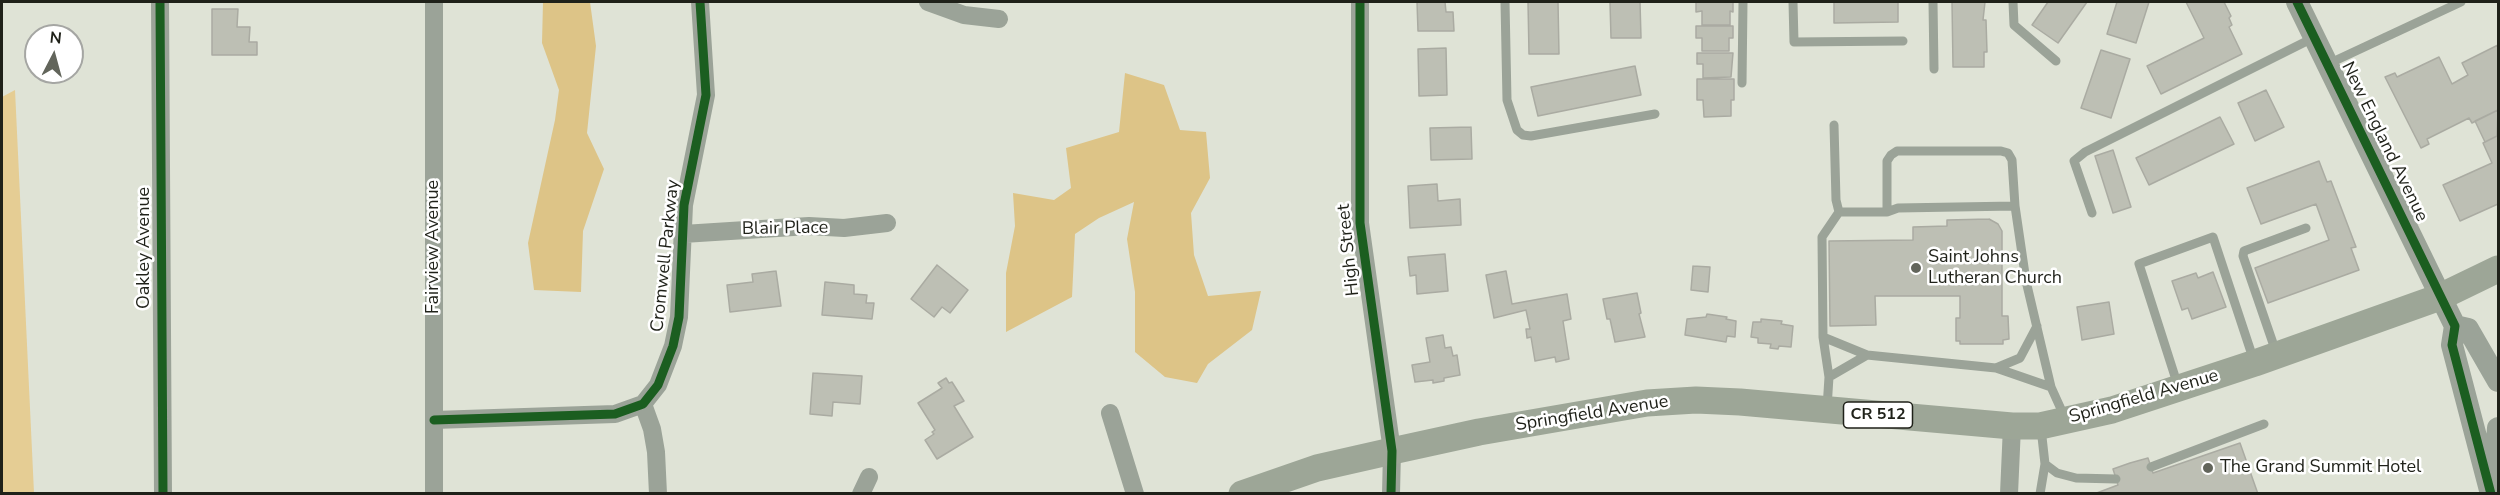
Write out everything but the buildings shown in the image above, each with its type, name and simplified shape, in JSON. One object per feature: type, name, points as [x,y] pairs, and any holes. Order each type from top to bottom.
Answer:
[{"type":"main road","name":"Springfield Avenue","points":[[1242,494],[1317,468],[1392,451],[1479,432],[1647,403],[1696,400],[1740,402],[2012,426],[2040,426],[2112,410],[2266,359],[2440,297],[2499,269]]},
{"type":"street","name":"Oakley Avenue","points":[[160,2],[163,494]]},
{"type":"street","name":"Fairview Avenue","points":[[434,2],[434,494]]},
{"type":"street","name":"Cromwell Parkway","points":[[643,404],[658,385],[673,346],[679,317],[684,205],[706,95],[700,2]]},
{"type":"street","points":[[928,2],[964,15],[999,19]]},
{"type":"street","name":"High Street","points":[[1360,2],[1360,223],[1392,451],[1391,494]]},
{"type":"street","name":"New England Avenue","points":[[2297,2],[2455,326]]},
{"type":"street","name":"Blair Place","points":[[683,234],[798,226],[844,228],[887,223]]},
{"type":"street","points":[[2493,494],[2452,345],[2455,326],[2468,329],[2499,381]]},
{"type":"street","points":[[434,420],[615,414],[643,404],[652,429],[656,452],[658,494]]},
{"type":"street","points":[[1110,413],[1135,494]]},
{"type":"street","points":[[2009,494],[2012,426]]},
{"type":"street","points":[[2493,494],[2494,462],[2499,428]]},
{"type":"lane","points":[[1505,2],[1507,100],[1517,130],[1523,135],[1531,136],[1655,114]]},
{"type":"lane","points":[[1742,83],[1743,2]]},
{"type":"lane","points":[[1793,2],[1794,42],[1903,41]]},
{"type":"lane","points":[[1933,2],[1934,69]]},
{"type":"lane","points":[[2013,2],[2014,25],[2056,61]]},
{"type":"lane","points":[[2328,64],[2461,2]]},
{"type":"lane","points":[[2092,213],[2074,161],[2085,152],[2315,38]]},
{"type":"lane","points":[[1827,410],[1829,377],[1822,337],[1822,237],[1839,212],[1836,200],[1834,125]]},
{"type":"lane","points":[[1887,212],[1887,161],[1897,151],[2001,151],[2008,153],[2012,160],[2015,206],[2026,281],[2051,387],[2066,420]]},
{"type":"lane","points":[[1839,212],[1887,212],[1898,208],[2015,206]]},
{"type":"lane","points":[[2266,359],[2242,256],[2244,251],[2306,228]]},
{"type":"lane","points":[[2179,388],[2139,264],[2213,237],[2266,359]]},
{"type":"lane","points":[[1996,368],[2020,358],[2037,326]]},
{"type":"lane","points":[[1822,337],[1867,356],[1996,368],[2051,387]]},
{"type":"lane","points":[[1829,377],[1867,356]]},
{"type":"lane","points":[[2151,467],[2264,424]]},
{"type":"lane","points":[[2040,426],[2045,464],[2040,494]]},
{"type":"lane","points":[[2045,464],[2057,473],[2076,478],[2116,479]]},
{"type":"shaded area","points":[[543,2],[590,2],[596,46],[587,133],[604,169],[583,231],[581,292],[534,290],[528,243],[555,120],[559,90],[542,43]]},
{"type":"shaded area","points":[[1125,73],[1164,85],[1180,130],[1206,132],[1210,178],[1191,213],[1194,255],[1208,296],[1261,291],[1252,330],[1208,364],[1197,383],[1165,377],[1135,352],[1135,292],[1127,239],[1134,202],[1099,218],[1075,234],[1072,297],[1006,332],[1006,273],[1015,226],[1013,193],[1054,200],[1071,188],[1066,148],[1119,132]]},
{"type":"shaded area","points":[[15,90],[34,494],[2,493],[2,97]]},
{"type":"cycle path","points":[[160,2],[163,494]]},
{"type":"cycle path","points":[[434,420],[615,414],[643,404],[658,385],[673,346],[679,317],[684,205],[706,95],[700,2]]},
{"type":"cycle path","points":[[1360,2],[1360,223],[1392,451],[1391,494]]},
{"type":"cycle path","points":[[2297,2],[2455,326],[2452,345],[2491,494]]},
{"type":"place","name":"Saint Johns Lutheran Church","points":[[1916,268]]},
{"type":"place","name":"The Grand Summit Hotel","points":[[2208,468]]}]
